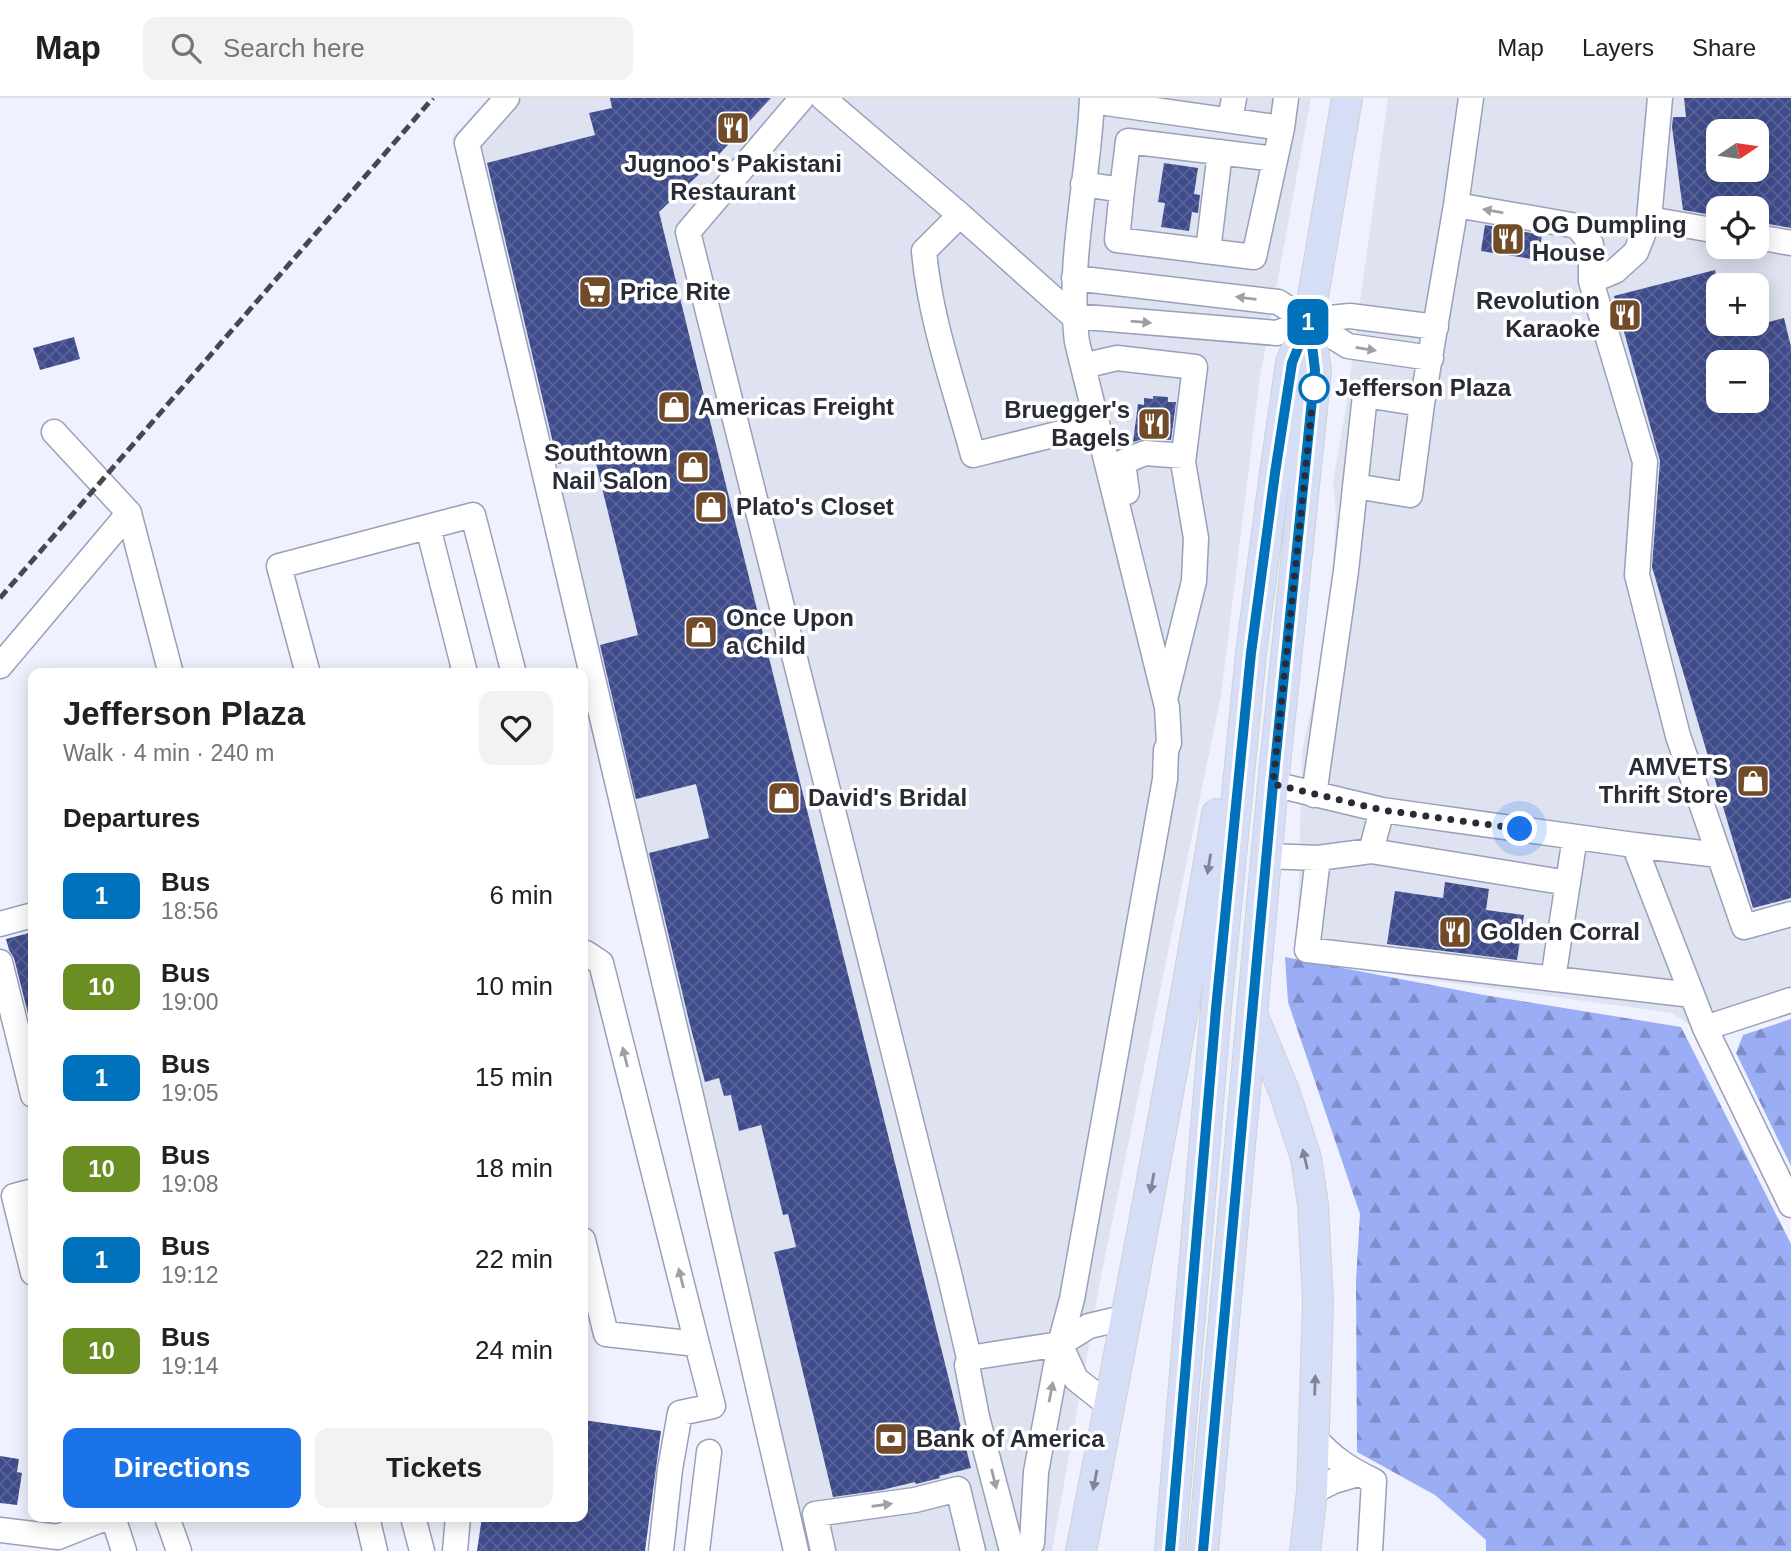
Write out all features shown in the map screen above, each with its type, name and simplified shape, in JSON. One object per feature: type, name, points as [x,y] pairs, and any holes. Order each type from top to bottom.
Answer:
[{"type":"main road","points":[[1170,1551],[1218,995],[1251,653],[1292,363],[1309,320],[1347,98]]},
{"type":"main road","points":[[1203,1551],[1273,784],[1315,370],[1309,320]]},
{"type":"main road","points":[[1081,1551],[1188,987],[1234,709],[1251,653]]},
{"type":"main road","points":[[1252,1013],[1284,1091],[1306,1158],[1313,1205],[1318,1302],[1312,1492],[1305,1551]]},
{"type":"street","points":[[507,98],[467,143],[796,1551]]},
{"type":"street","points":[[802,98],[688,232],[968,1362],[977,1417],[1012,1551]]},
{"type":"street","points":[[823,98],[1073,316],[1275,333],[1309,320],[1350,316],[1436,327]]},
{"type":"street","points":[[1275,159],[1128,141],[1117,240],[1254,257],[1282,128],[1286,98]]},
{"type":"street","points":[[1355,486],[1410,495],[1471,98]]},
{"type":"street","points":[[1591,281],[1615,271],[1636,252],[1649,219],[1661,98]]},
{"type":"street","points":[[1021,1551],[1032,1543],[1036,1472],[1060,1345],[1072,1298],[1165,779],[1166,750],[1169,743],[1165,698],[1077,342],[1073,316],[1073,278],[1092,99],[1232,109],[1282,128]]},
{"type":"street","points":[[1208,251],[1220,152]]},
{"type":"street","points":[[1083,184],[1122,190]]},
{"type":"street","points":[[1456,205],[1577,226],[1591,244],[1591,281],[1646,462],[1637,575],[1678,736],[1744,926],[1791,914]]},
{"type":"street","points":[[960,215],[924,251],[927,283],[939,333],[974,455],[1097,424]]},
{"type":"street","points":[[1649,219],[1706,229]]},
{"type":"street","points":[[1769,239],[1791,243]]},
{"type":"street","points":[[1073,278],[1278,302],[1348,346],[1431,358]]},
{"type":"street","points":[[1083,366],[1117,358],[1195,367],[1184,456],[1196,538],[1195,581],[1165,698]]},
{"type":"street","points":[[1314,795],[1346,571],[1365,395],[1422,404]]},
{"type":"street","points":[[54,432],[129,513],[169,668]]},
{"type":"street","points":[[1174,661],[1128,495],[1123,462],[1144,453],[1184,456]]},
{"type":"street","points":[[0,666],[129,513]]},
{"type":"street","points":[[306,668],[279,566],[473,515],[512,668]]},
{"type":"street","points":[[428,527],[464,668]]},
{"type":"street","points":[[1273,784],[1382,810],[1719,855]]},
{"type":"street","points":[[1371,851],[1382,810]]},
{"type":"street","points":[[1553,979],[1575,837]]},
{"type":"street","points":[[1634,845],[1705,1028],[1791,1205]]},
{"type":"street","points":[[1267,856],[1318,858],[1371,851],[1568,883]]},
{"type":"street","points":[[1318,858],[1307,950],[1692,995]]},
{"type":"street","points":[[0,924],[28,916]]},
{"type":"street","points":[[588,952],[601,963],[713,1406],[680,1413],[670,1469],[661,1551]]},
{"type":"street","points":[[0,962],[28,1076]]},
{"type":"street","points":[[1705,1028],[1791,1000]]},
{"type":"street","points":[[28,1192],[14,1196],[28,1253]]},
{"type":"street","points":[[588,1287],[592,1325],[606,1334],[697,1344]]},
{"type":"street","points":[[968,1362],[1060,1345],[1089,1326],[1127,1317]]},
{"type":"street","points":[[1060,1345],[1076,1379],[1110,1406]]},
{"type":"street","points":[[1314,1437],[1334,1458],[1374,1481],[1370,1551]]},
{"type":"street","points":[[697,1551],[709,1452]]},
{"type":"street","points":[[1312,1492],[1334,1481],[1358,1474]]},
{"type":"street","points":[[822,1551],[815,1514],[915,1500],[958,1489],[973,1551]]},
{"type":"street","points":[[0,1530],[58,1537],[97,1522]]},
{"type":"street","points":[[112,1522],[124,1551]]},
{"type":"street","points":[[169,1522],[179,1551]]},
{"type":"street","points":[[368,1522],[375,1551]]},
{"type":"street","points":[[414,1522],[422,1551]]},
{"type":"street","points":[[455,1551],[458,1522]]},
{"type":"shaded area","points":[[488,98],[1311,98],[1260,377],[1221,696],[1102,1271],[1052,1551],[784,1551],[588,716],[588,668],[577,668],[452,138]]},
{"type":"shaded area","points":[[1388,98],[1791,98],[1791,1004],[1699,1031],[1672,1013],[1415,978],[1297,954],[1302,751],[1329,625],[1336,518],[1333,482]]},
{"type":"green space","points":[[1285,957],[1484,995],[1681,1027],[1791,1244],[1791,1551],[1486,1551],[1486,1540],[1435,1495],[1357,1452],[1356,1281],[1360,1214],[1288,1002]]},
{"type":"green space","points":[[1791,1019],[1791,1166],[1736,1053],[1743,1035]]},
{"type":"building","points":[[610,98],[771,98],[712,162],[659,212],[971,1468],[916,1484],[915,1482],[833,1497],[774,1252],[796,1247],[788,1214],[783,1215],[761,1125],[739,1131],[731,1095],[724,1096],[719,1078],[705,1082],[649,853],[709,838],[696,784],[636,799],[600,645],[638,635],[594,455],[558,464],[487,163],[595,135],[589,113],[612,108]]},
{"type":"building","points":[[1684,98],[1791,98],[1791,228],[1769,224],[1769,196],[1706,196],[1706,214],[1683,210],[1673,117],[1686,117]]},
{"type":"building","points":[[1164,163],[1198,168],[1194,194],[1200,195],[1198,213],[1192,212],[1189,231],[1161,227],[1165,203],[1158,202]]},
{"type":"building","points":[[1485,225],[1542,235],[1538,260],[1481,251]]},
{"type":"building","points":[[1715,270],[1716,273],[1706,273],[1706,336],[1769,336],[1769,322],[1784,318],[1791,347],[1791,898],[1753,908],[1652,567],[1660,461],[1614,296]]},
{"type":"building","points":[[74,337],[80,359],[40,370],[33,348]]},
{"type":"building","name":"Bruegger's Bagels","points":[[1153,396],[1168,397],[1168,402],[1176,402],[1171,440],[1146,438],[1133,442],[1138,404],[1144,405],[1144,398],[1153,399]]},
{"type":"building","name":"Golden Corral","points":[[1445,882],[1489,889],[1486,910],[1524,915],[1517,960],[1387,944],[1395,891],[1443,898]]},
{"type":"building","points":[[28,933],[28,1014],[14,958],[6,939]]},
{"type":"building","points":[[588,1421],[661,1431],[645,1551],[477,1551],[481,1522],[588,1522]]},
{"type":"building","points":[[0,1456],[19,1459],[17,1472],[22,1473],[17,1505],[0,1503]]},
{"type":"railway","points":[[0,598],[433,98]]},
{"type":"bus line","name":"1","points":[[1170,1551],[1216,1009],[1251,653],[1292,363],[1309,320],[1315,370],[1273,784],[1203,1551]]},
{"type":"place","name":"Jugnoo's Pakistani Restaurant","points":[[733,128]]},
{"type":"place","name":"OG Dumpling House","points":[[1508,239]]},
{"type":"place","name":"Price Rite","points":[[595,292]]},
{"type":"place","name":"Revolution Karaoke","points":[[1625,315]]},
{"type":"place","name":"Jefferson Plaza","points":[[1314,388]]},
{"type":"place","name":"Americas Freight","points":[[674,407]]},
{"type":"place","name":"Bruegger's Bagels","points":[[1154,424]]},
{"type":"place","name":"Southtown Nail Salon","points":[[693,467]]},
{"type":"place","name":"Plato's Closet","points":[[711,507]]},
{"type":"place","name":"Once Upon a Child","points":[[701,632]]},
{"type":"place","name":"AMVETS Thrift Store","points":[[1753,781]]},
{"type":"place","name":"David's Bridal","points":[[784,798]]},
{"type":"place","name":"Golden Corral","points":[[1455,932]]},
{"type":"place","name":"Bank of America","points":[[891,1439]]},
{"type":"route","points":[[1314,388],[1273,784],[1382,810],[1520,829]]}]
